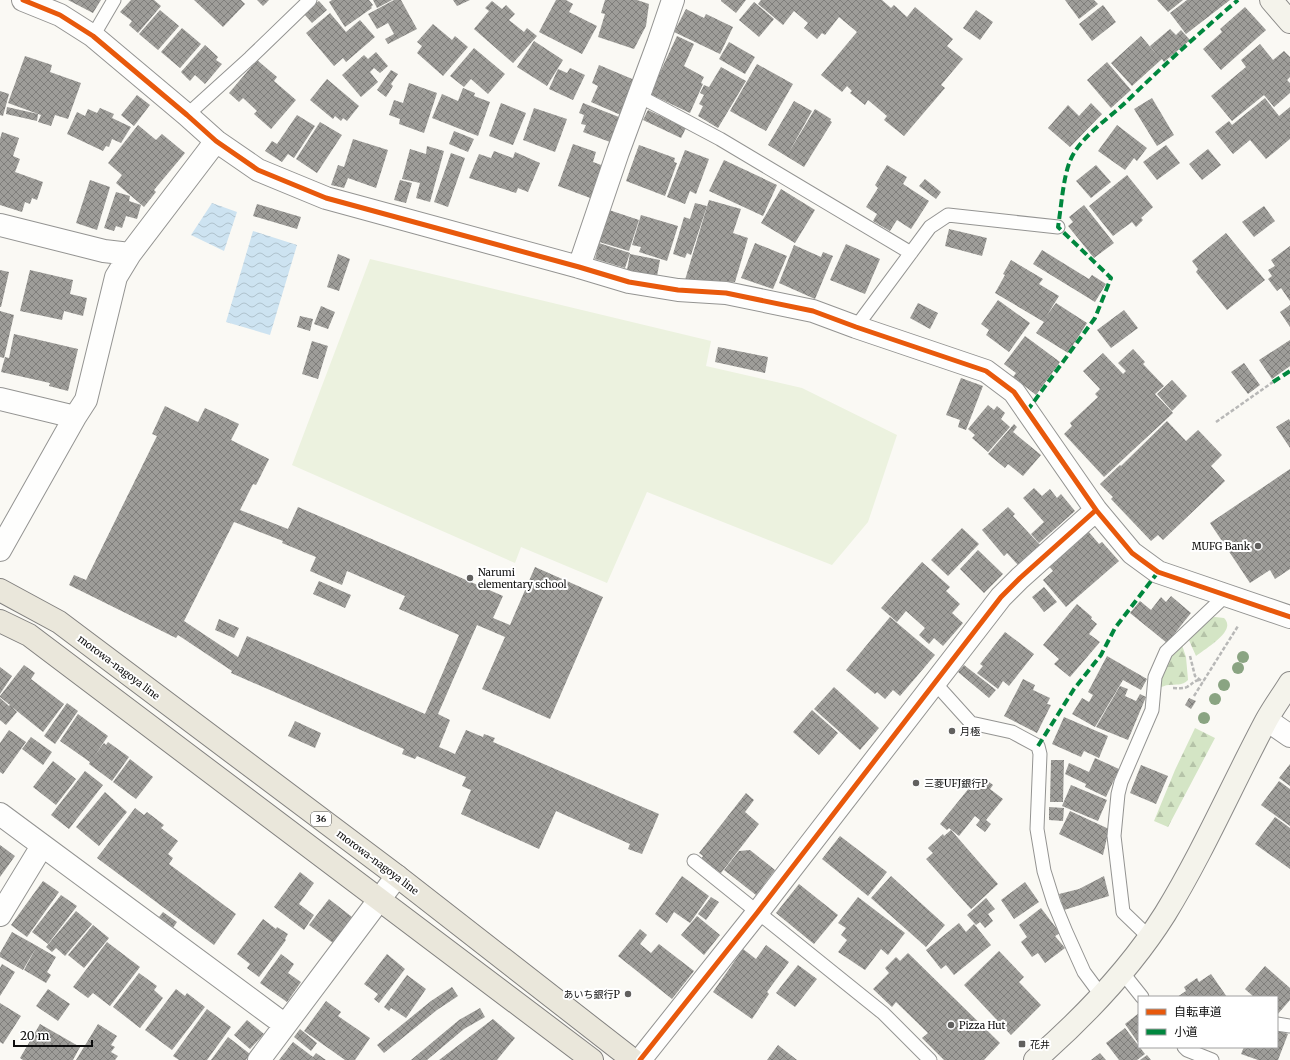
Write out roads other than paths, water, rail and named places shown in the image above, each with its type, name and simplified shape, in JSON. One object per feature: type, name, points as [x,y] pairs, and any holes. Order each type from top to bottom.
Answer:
[{"type":"main road","name":"morowa-nagoya line","points":[[0,590],[59,622],[397,876],[633,1060]]},
{"type":"main road","points":[[0,621],[29,635],[592,1060]]},
{"type":"street","points":[[23,0],[60,15],[93,36],[188,115],[216,141],[258,170],[326,198],[629,282],[678,290],[726,293],[813,311],[986,371],[1014,392],[1096,510],[1132,553],[1158,572],[1290,617]]},
{"type":"street","points":[[579,267],[673,0]]},
{"type":"street","points":[[1271,0],[1290,22]]},
{"type":"street","points":[[0,550],[86,400],[116,277],[130,254],[216,141]]},
{"type":"street","points":[[0,225],[104,251],[130,254]]},
{"type":"street","points":[[0,399],[75,417]]},
{"type":"street","points":[[640,1060],[757,913],[1001,597],[1096,510]]},
{"type":"street","points":[[1035,1060],[1057,1040],[1122,972],[1165,914],[1196,859],[1267,720],[1290,683]]},
{"type":"street","points":[[1267,720],[1290,736]]},
{"type":"street","points":[[0,814],[285,1025]]},
{"type":"street","points":[[0,915],[42,846]]},
{"type":"street","points":[[259,1060],[397,876]]},
{"type":"lane","points":[[93,36],[114,0]]},
{"type":"lane","points":[[188,115],[310,0]]},
{"type":"lane","points":[[639,96],[720,139],[911,253]]},
{"type":"lane","points":[[856,327],[930,227],[948,215],[1058,227]]},
{"type":"lane","points":[[1149,937],[1123,912],[1114,836],[1118,794],[1121,782],[1152,710],[1155,677],[1166,652],[1225,596]]},
{"type":"lane","points":[[934,682],[971,723],[1012,732],[1038,746],[1040,754],[1037,829],[1044,872],[1054,903],[1084,972],[1101,995]]},
{"type":"lane","points":[[694,861],[883,1013],[930,1060]]},
{"type":"lane","points":[[1122,972],[1141,996]]},
{"type":"lane","points":[[1278,1024],[1290,1026]]},
{"type":"lane","points":[[1185,1048],[1212,1060]]},
{"type":"water","points":[[212,203],[237,212],[224,251],[191,235]]},
{"type":"water","points":[[253,231],[297,245],[270,335],[226,322]]},
{"type":"place","name":"MUFG Bank","points":[[1258,546]]},
{"type":"place","name":"Narumi elementary school","points":[[470,578]]},
{"type":"place","name":"月極","points":[[952,731]]},
{"type":"place","name":"三菱UFJ銀行P","points":[[916,783]]},
{"type":"place","name":"あいち銀行P","points":[[628,994]]},
{"type":"place","name":"Pizza Hut","points":[[951,1025]]},
{"type":"place","name":"花井","points":[[1022,1044]]}]
